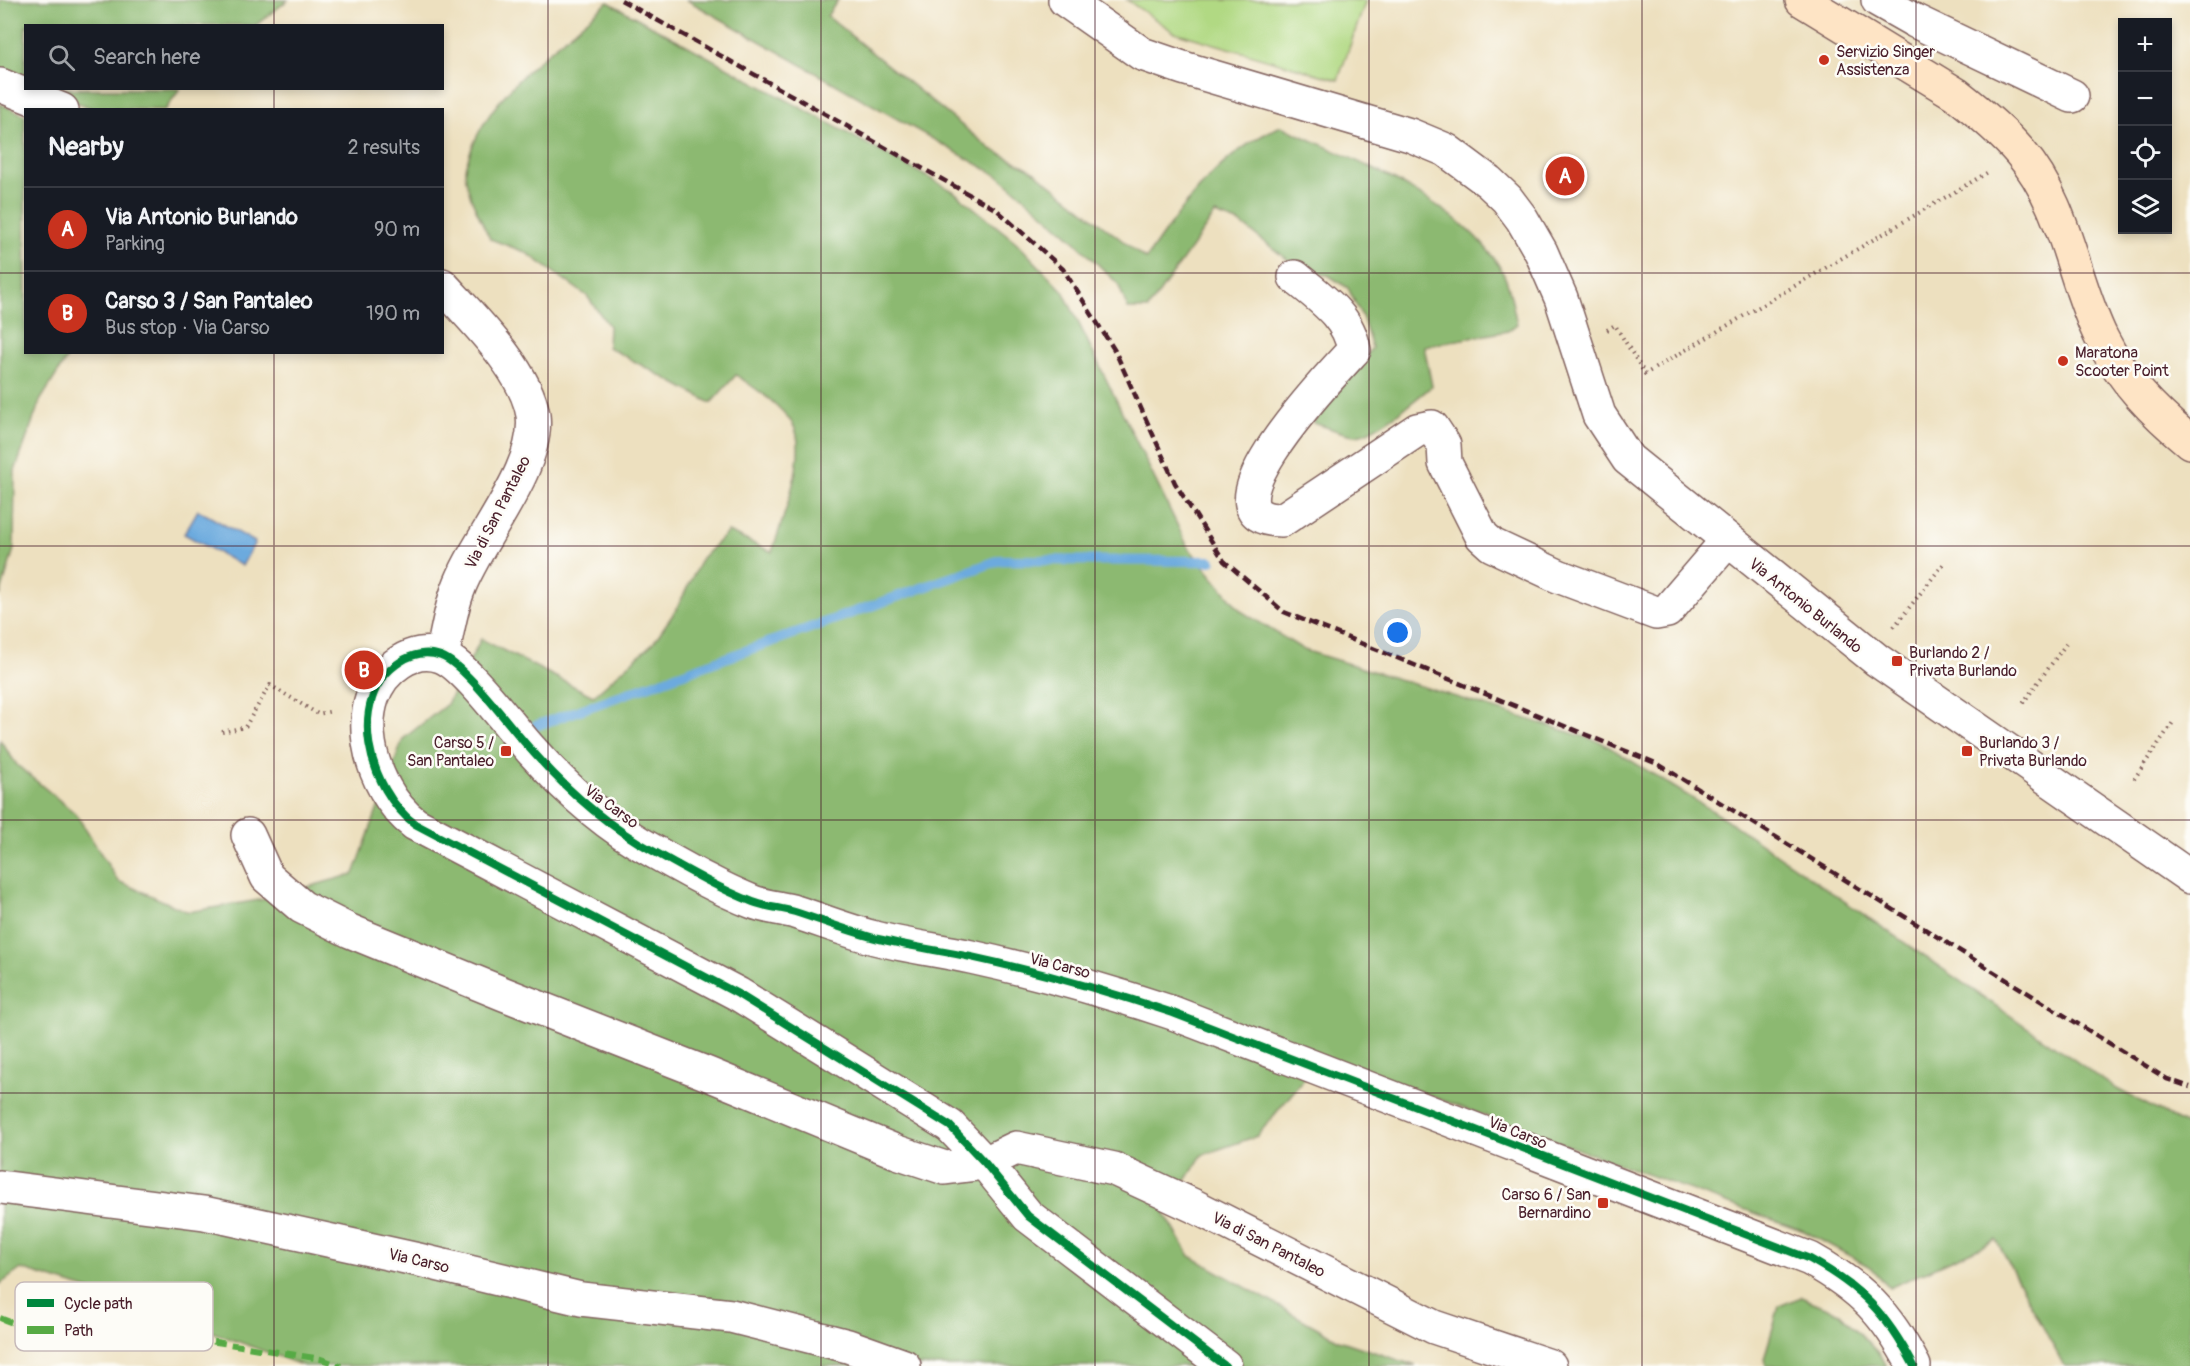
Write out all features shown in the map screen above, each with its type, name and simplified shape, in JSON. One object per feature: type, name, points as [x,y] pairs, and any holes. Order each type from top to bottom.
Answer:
[{"type":"main road","points":[[1802,0],[1956,94],[1980,112],[2021,153],[2043,187],[2058,219],[2102,338],[2124,376],[2146,402],[2190,442]]},
{"type":"street","name":"Via Antonio Burlando","points":[[1065,0],[1142,54],[1410,135],[1461,160],[1507,199],[1522,219],[1561,298],[1599,415],[1615,443],[1643,474],[1871,656],[2190,878]]},
{"type":"street","points":[[1878,0],[1915,21],[2073,96]]},
{"type":"street","points":[[0,85],[57,108]]},
{"type":"street","points":[[1295,277],[1335,311],[1352,338],[1354,350],[1314,394],[1262,465],[1251,493],[1254,507],[1260,515],[1270,520],[1282,520],[1417,430],[1432,427],[1444,445],[1445,463],[1482,536],[1492,545],[1580,584],[1656,613],[1667,610],[1727,541]]},
{"type":"street","name":"Via di San Pantaleo","points":[[442,656],[458,589],[525,463],[533,429],[529,401],[516,376],[474,321],[444,287]]},
{"type":"street","points":[[442,656],[417,654],[393,666],[380,679],[371,704],[368,731],[375,768],[381,785],[404,815],[415,824],[738,994],[950,1126],[985,1163],[1028,1216],[1225,1366]]},
{"type":"street","name":"Via Carso","points":[[442,656],[452,661],[471,679],[534,754],[577,798],[649,849],[711,882],[756,903],[869,937],[1034,972],[1173,1013],[1810,1259],[1843,1278],[1868,1298],[1888,1322],[1914,1366]]},
{"type":"street","points":[[248,835],[267,877],[302,907],[350,931],[818,1118],[897,1152],[945,1168],[985,1163]]},
{"type":"street","name":"Via di San Pantaleo","points":[[985,1163],[1017,1148],[1114,1169],[1194,1206],[1434,1326],[1550,1366]]},
{"type":"street","name":"Via Carso","points":[[0,1187],[204,1213],[581,1299],[731,1316],[848,1346],[903,1366]]},
{"type":"path","points":[[1578,347],[1615,325],[1646,374],[2021,153]]},
{"type":"path","points":[[1871,656],[1945,562]]},
{"type":"path","points":[[2023,703],[2066,644]]},
{"type":"path","points":[[222,732],[245,727],[270,685],[318,714],[333,712]]},
{"type":"path","points":[[2134,779],[2174,721]]},
{"type":"green space","points":[[0,0],[288,0],[257,24],[24,24],[24,83],[0,73]]},
{"type":"green space","points":[[687,0],[838,0],[827,16],[991,149],[1032,170],[1146,259],[1204,182],[1240,150],[1281,126],[1405,186],[1464,226],[1487,249],[1504,275],[1517,324],[1508,331],[1424,346],[1432,386],[1372,430],[1354,435],[1313,423],[1332,394],[1372,348],[1363,319],[1348,288],[1328,275],[1305,273],[1240,223],[1215,214],[1148,309],[1128,309],[1118,284],[1066,233],[1000,177]]},
{"type":"green space","points":[[1127,0],[1366,0],[1338,80],[1174,32]]},
{"type":"green space","points":[[608,2],[953,191],[1016,242],[1063,291],[1188,547],[1241,611],[1304,650],[1601,742],[1724,818],[2115,1088],[2190,1127],[2190,1366],[2064,1366],[1996,1240],[1889,1288],[1872,1268],[1804,1231],[1322,1057],[1257,1136],[1202,1155],[1165,1214],[1190,1256],[1339,1340],[1416,1366],[304,1366],[213,1332],[213,1282],[63,1282],[21,1269],[0,1284],[0,740],[17,765],[76,814],[118,881],[188,912],[265,899],[354,874],[403,739],[447,704],[481,639],[593,696],[653,643],[676,610],[702,558],[728,532],[772,552],[792,486],[798,450],[797,435],[792,423],[780,409],[736,375],[711,403],[608,347],[609,326],[587,296],[525,252],[490,239],[474,205],[465,170],[480,130],[510,88]]},
{"type":"green space","points":[[44,90],[179,90],[166,108],[91,108]]},
{"type":"green space","points":[[0,104],[24,115],[24,354],[69,354],[40,401],[15,471],[14,549],[0,596]]},
{"type":"green space","points":[[1801,1297],[1840,1313],[1879,1354],[1886,1366],[1766,1366],[1764,1359],[1779,1306]]},
{"type":"water","points":[[198,510],[255,542],[242,566],[184,534]]},
{"type":"waterway","points":[[524,730],[1000,560],[1211,561]]},
{"type":"railway","points":[[621,0],[997,210],[1063,269],[1115,351],[1175,483],[1224,561],[1284,612],[1658,764],[2167,1079],[2190,1087]]},
{"type":"marked path","points":[[0,1318],[15,1323]]},
{"type":"marked path","points":[[213,1342],[321,1359],[341,1366]]},
{"type":"cycle path","points":[[1225,1366],[1028,1216],[985,1163],[950,1126],[738,994],[415,824],[399,809],[385,789],[375,767],[369,744],[368,720],[372,698],[383,678],[400,662],[415,655],[436,654],[451,662],[476,685],[546,766],[604,819],[677,865],[753,902],[795,912],[871,937],[971,957],[1048,976],[1173,1013],[1810,1259],[1844,1280],[1871,1304],[1893,1331],[1914,1366]]},
{"type":"place","name":"Servizio Singer Assistenza","points":[[1824,60]]},
{"type":"place","name":"Via Antonio Burlando","points":[[1565,176]]},
{"type":"place","name":"Maratona Scooter Point","points":[[2063,361]]},
{"type":"place","name":"Burlando 2 / Privata Burlando","points":[[1897,661]]},
{"type":"place","name":"Carso 3 / San Pantaleo","points":[[364,670]]},
{"type":"place","name":"Carso 5 / San Pantaleo","points":[[506,751]]},
{"type":"place","name":"Burlando 3 / Privata Burlando","points":[[1967,751]]},
{"type":"place","name":"Carso 6 / San Bernardino","points":[[1603,1203]]}]
